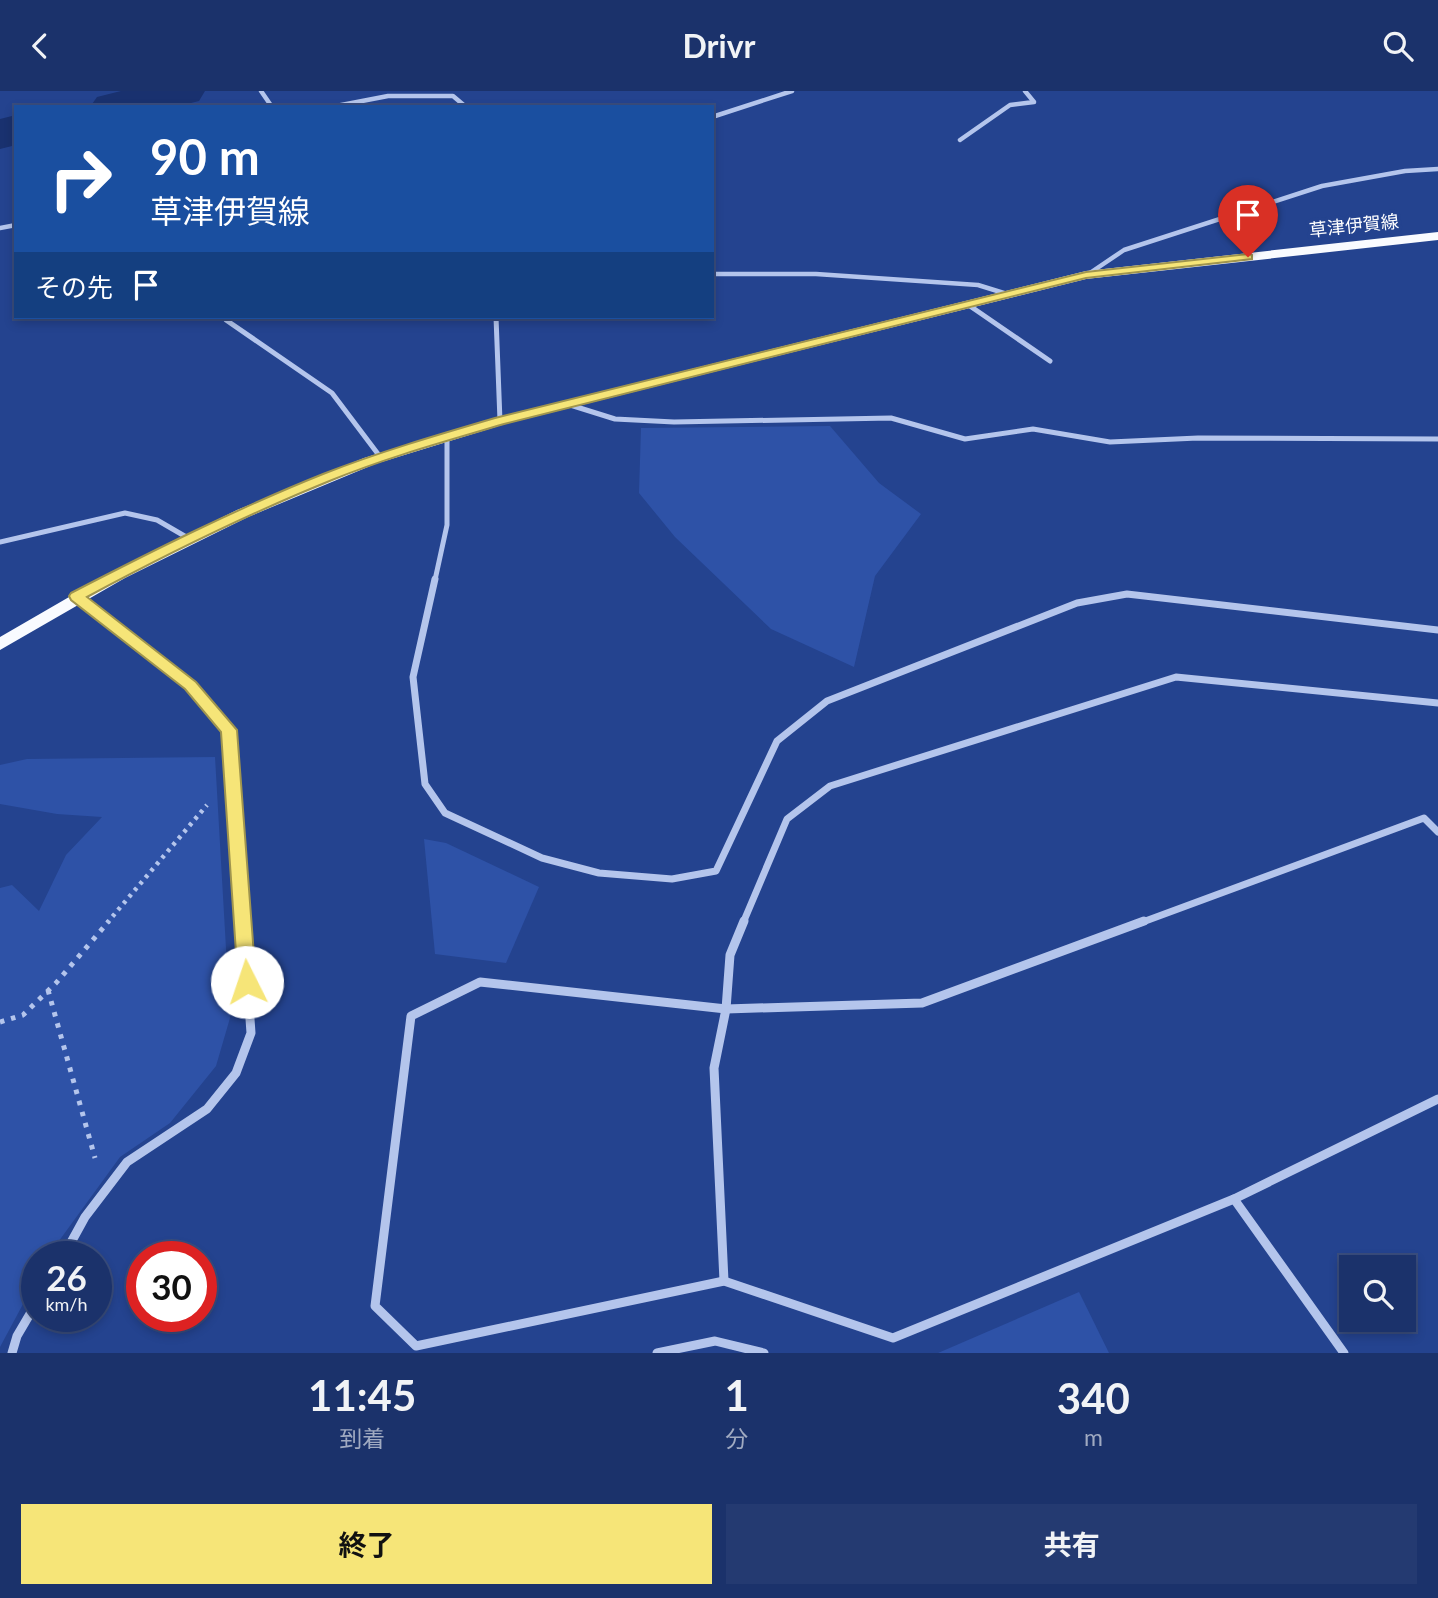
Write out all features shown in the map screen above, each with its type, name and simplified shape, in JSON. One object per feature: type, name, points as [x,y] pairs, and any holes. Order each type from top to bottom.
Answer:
[{"type":"main road","name":"草津伊賀線","points":[[0,645],[76,596],[188,538],[329,477],[500,421],[1086,275],[1438,236]]},
{"type":"street","points":[[714,116],[792,91]]},
{"type":"street","points":[[960,140],[1010,105],[1034,102],[1025,91]]},
{"type":"street","points":[[341,105],[388,96],[453,96],[464,105]]},
{"type":"street","points":[[1086,275],[1124,250],[1322,186],[1405,171],[1438,169]]},
{"type":"street","points":[[714,274],[829,275],[978,285],[1007,294]]},
{"type":"street","points":[[967,304],[1050,361]]},
{"type":"street","points":[[228,319],[226,320],[332,393],[381,458]]},
{"type":"street","points":[[496,319],[500,421]]},
{"type":"street","points":[[566,404],[615,419],[674,422],[891,418],[965,439],[1033,429],[1110,442],[1198,438],[1436,439],[1438,448]]},
{"type":"street","points":[[447,437],[447,525],[413,677],[425,784],[445,813],[542,858],[599,873],[672,879],[716,871],[778,741],[827,701],[1077,603],[1127,594],[1438,630]]},
{"type":"street","points":[[0,542],[125,513],[157,520],[188,538]]},
{"type":"street","points":[[72,1241],[85,1217],[127,1162],[207,1109],[236,1073],[251,1033],[229,730],[191,686],[76,596]]},
{"type":"street","points":[[724,1281],[714,1068],[726,1009],[730,955],[787,819],[830,786],[1176,677],[1438,703]]},
{"type":"street","points":[[1438,832],[1424,818],[922,1003],[726,1009],[480,982],[411,1016],[375,1306],[416,1346],[724,1281],[893,1338],[1234,1199],[1438,1099]]},
{"type":"street","points":[[1234,1199],[1344,1353]]},
{"type":"street","points":[[12,1353],[21,1329]]},
{"type":"street","points":[[657,1353],[715,1341],[764,1353]]},
{"type":"path","points":[[0,1022],[23,1015],[48,991],[232,775]]},
{"type":"path","points":[[48,991],[104,1192]]},
{"type":"shaded area","points":[[830,426],[879,483],[921,514],[875,576],[854,667],[771,629],[675,537],[639,493],[641,428]]},
{"type":"shaded area","points":[[215,757],[230,1018],[216,1066],[170,1123],[120,1157],[59,1241],[21,1241],[21,1308],[0,1347],[0,888],[12,885],[39,911],[66,855],[102,817],[57,814],[0,804],[0,765],[27,759]]},
{"type":"shaded area","points":[[424,839],[446,843],[539,887],[506,963],[435,954]]},
{"type":"shaded area","points":[[1079,1292],[1109,1353],[938,1353]]},
{"type":"waterway","points":[[122,105],[182,91]]},
{"type":"waterway","points":[[0,134],[14,130]]},
{"type":"route","points":[[247,982],[229,730],[191,686],[76,596],[188,538],[329,477],[417,445],[500,421],[1086,275],[1248,257]]}]
